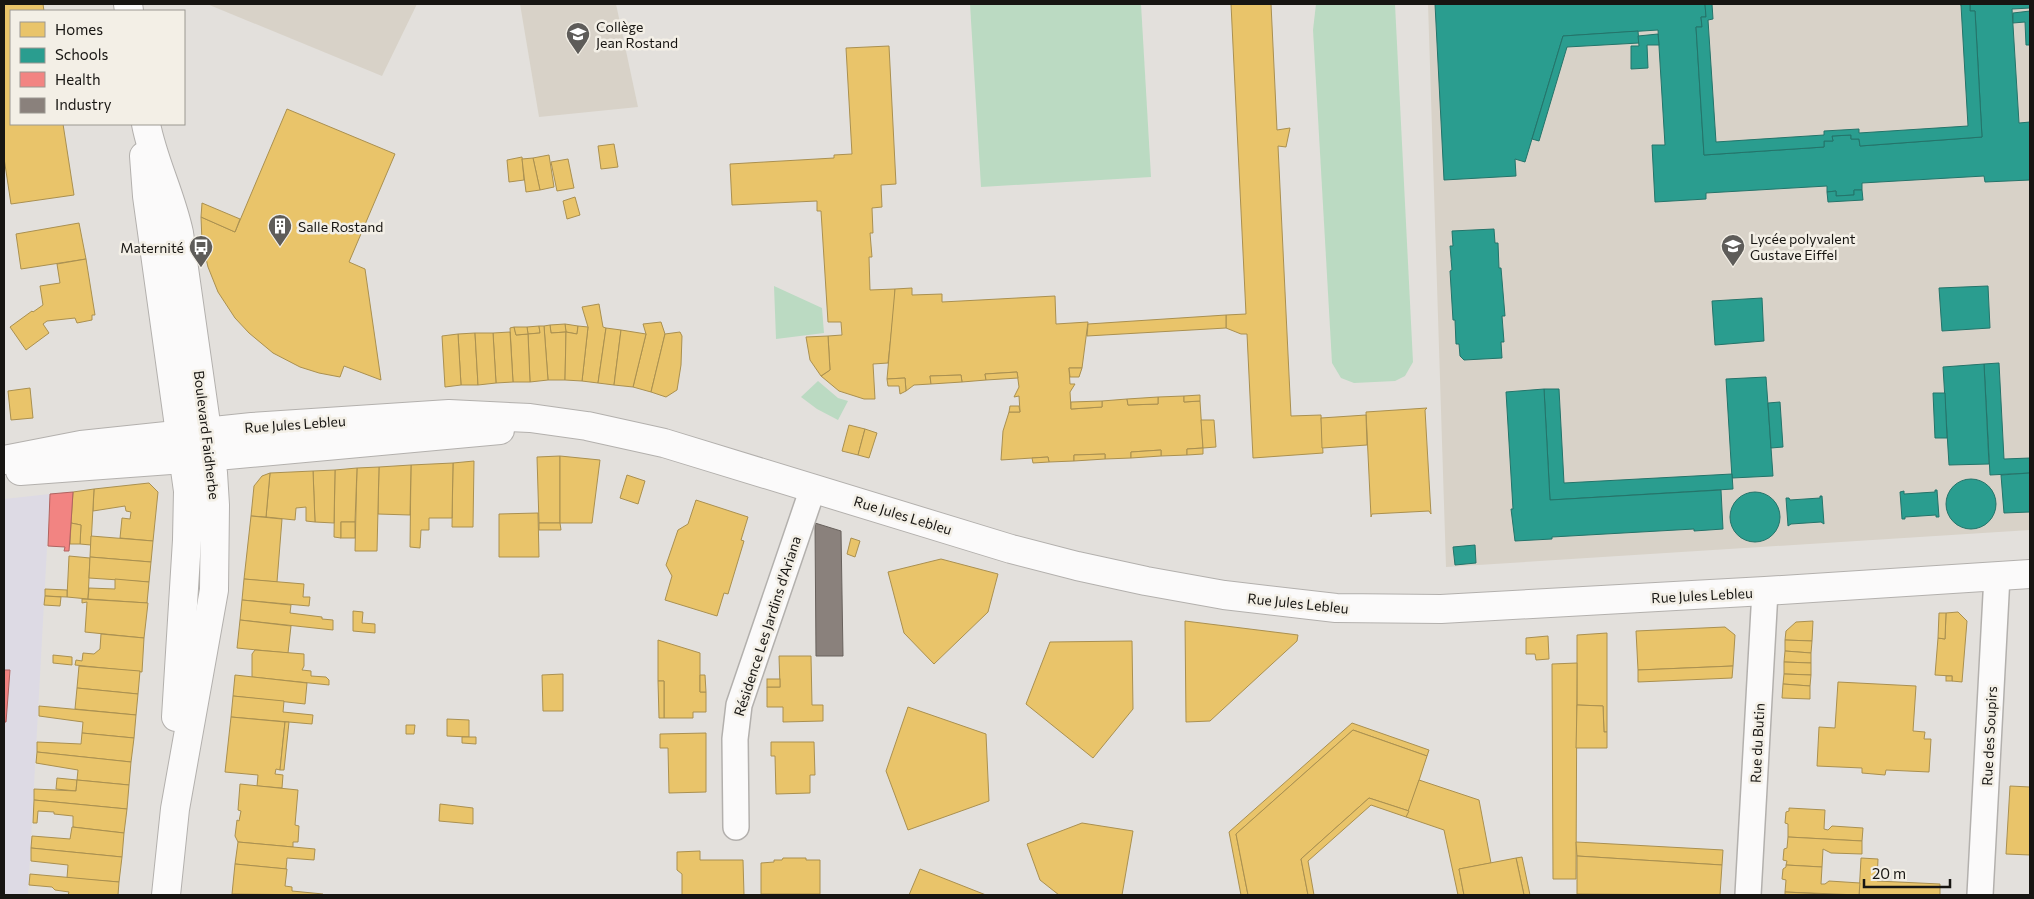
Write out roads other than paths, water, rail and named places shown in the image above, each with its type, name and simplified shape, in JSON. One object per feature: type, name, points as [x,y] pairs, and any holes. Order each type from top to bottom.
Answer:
[{"type":"main road","name":"Boulevard Faidherbe","points":[[145,125],[151,149],[171,201],[185,269],[196,446],[188,507],[175,726],[175,809],[166,895]]},
{"type":"main road","name":"Rue Jules Lebleu","points":[[4,460],[81,446],[196,446],[587,426],[664,443],[1011,549],[1077,566],[1176,587],[1270,602],[1336,608],[1424,610],[2030,574]]},
{"type":"main road","name":"Rue Jules Lebleu","points":[[4,471],[196,446]]},
{"type":"street","name":"Résidence Les Jardins d'Ariana","points":[[736,827],[735,739],[739,704],[813,488]]},
{"type":"street","name":"Rue des Soupirs","points":[[1980,895],[1997,576]]},
{"type":"street","name":"Rue du Butin","points":[[1748,895],[1765,591]]},
{"type":"place","name":"Collège Jean Rostand","points":[[578,55]]},
{"type":"place","name":"Salle Rostand","points":[[280,247]]},
{"type":"place","name":"Lycée polyvalent Gustave Eiffel","points":[[1733,267]]},
{"type":"place","name":"Maternité","points":[[201,268]]}]
